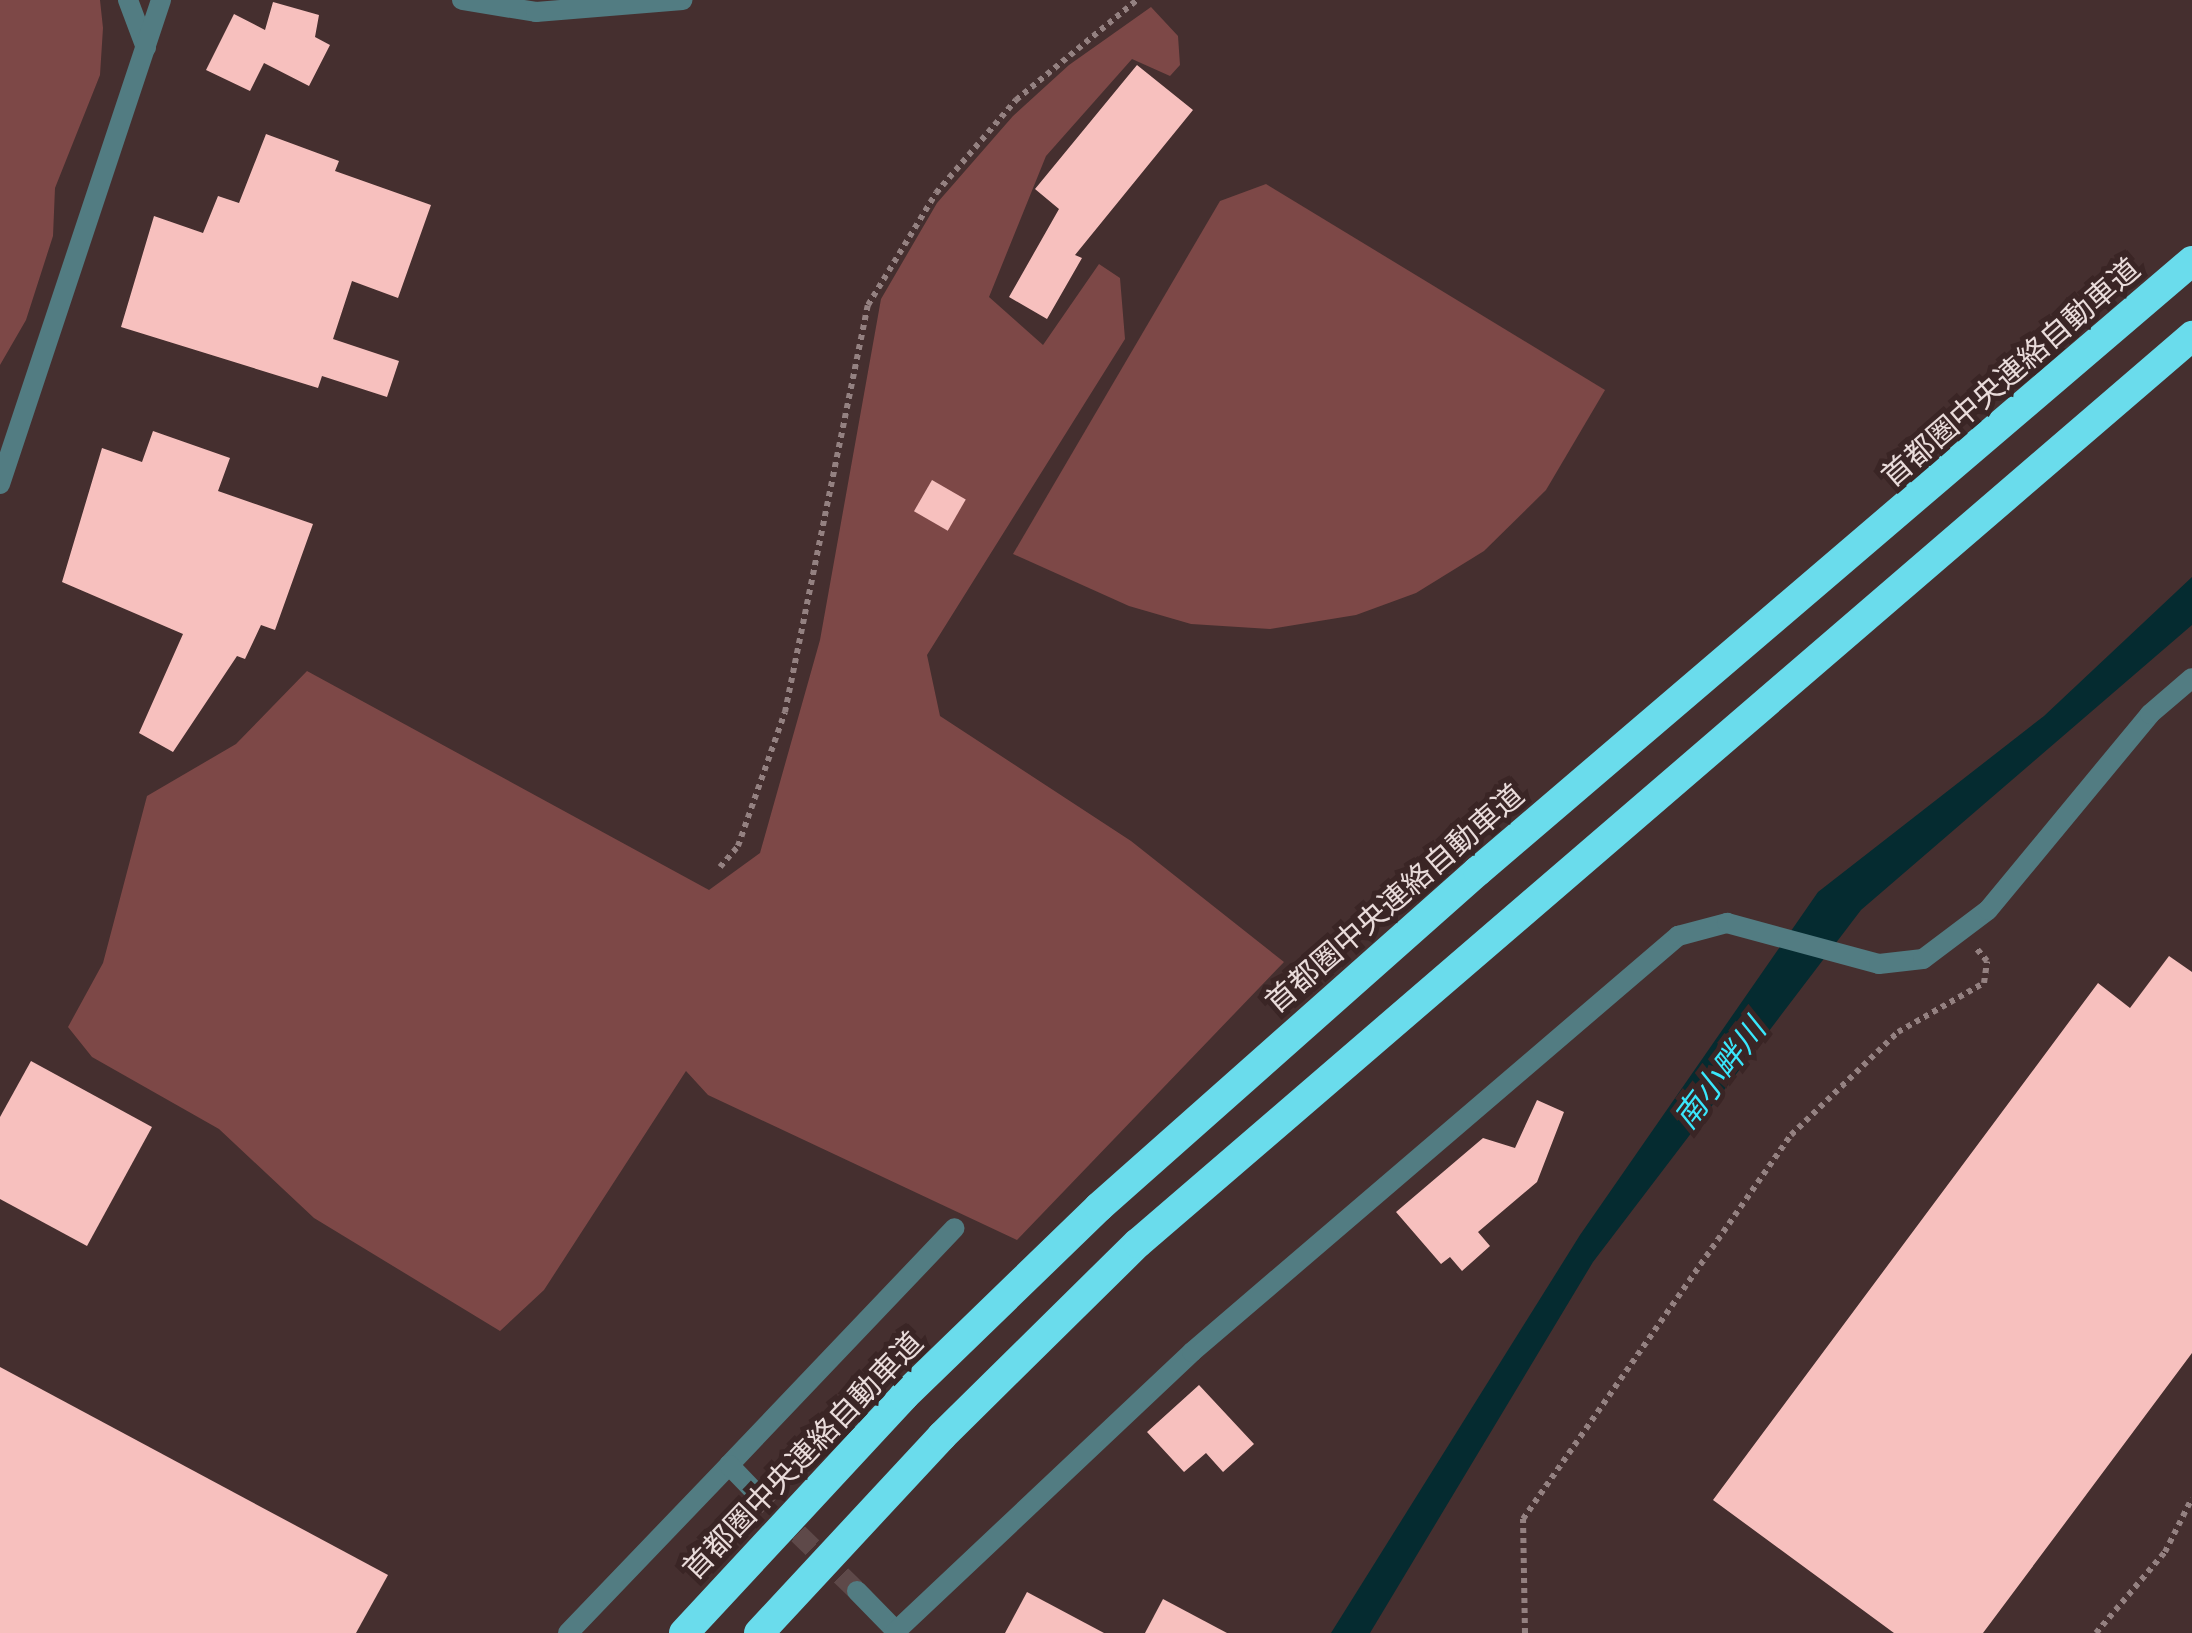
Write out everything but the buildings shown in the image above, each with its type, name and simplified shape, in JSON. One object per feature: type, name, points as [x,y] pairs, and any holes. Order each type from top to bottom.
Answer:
[{"type":"highway","name":"首都圏中央連絡自動車道","points":[[684,1633],[904,1396],[1099,1207],[1478,871],[2192,261]]},
{"type":"highway","points":[[759,1633],[928,1450],[1138,1243],[2192,336]]},
{"type":"street","points":[[128,0],[146,48]]},
{"type":"street","points":[[0,484],[161,0]]},
{"type":"street","points":[[462,0],[536,12],[682,0]]},
{"type":"street","points":[[857,1591],[895,1632],[1192,1352],[1678,936],[1711,922],[1745,926],[1879,964],[1922,959],[1964,932],[2150,714],[2192,678]]},
{"type":"street","points":[[568,1633],[955,1228]]},
{"type":"street","points":[[729,1465],[755,1492]]},
{"type":"path","points":[[720,867],[738,846],[785,712],[868,305],[936,193],[1016,100],[1137,0]]},
{"type":"path","points":[[1525,1633],[1524,1519],[1790,1135],[1898,1032],[1984,984],[1987,962],[1964,932]]},
{"type":"path","points":[[2096,1633],[2165,1552],[2192,1498]]},
{"type":"shaded area","points":[[0,0],[100,0],[103,28],[100,75],[55,188],[53,236],[26,320],[0,365]]},
{"type":"shaded area","points":[[1151,7],[1178,36],[1180,65],[1170,76],[1132,59],[1046,156],[989,297],[1043,345],[1099,264],[1120,278],[1125,339],[927,655],[940,716],[1131,841],[1284,962],[1017,1240],[708,1095],[686,1071],[544,1290],[500,1331],[314,1218],[219,1129],[92,1057],[68,1027],[103,963],[147,796],[236,744],[307,671],[709,890],[760,853],[820,640],[881,299],[937,203],[1013,116],[1069,65]]},
{"type":"shaded area","points":[[1266,184],[1605,390],[1546,490],[1484,551],[1416,593],[1356,615],[1270,629],[1191,624],[1129,606],[1013,554],[1220,201]]},
{"type":"water","name":"南小畔川","points":[[2192,577],[2192,625],[1861,910],[1593,1262],[1370,1633],[1331,1633],[1580,1235],[1818,892],[2044,716]]},
{"type":"tunnel","points":[[755,1492],[857,1591]]}]
